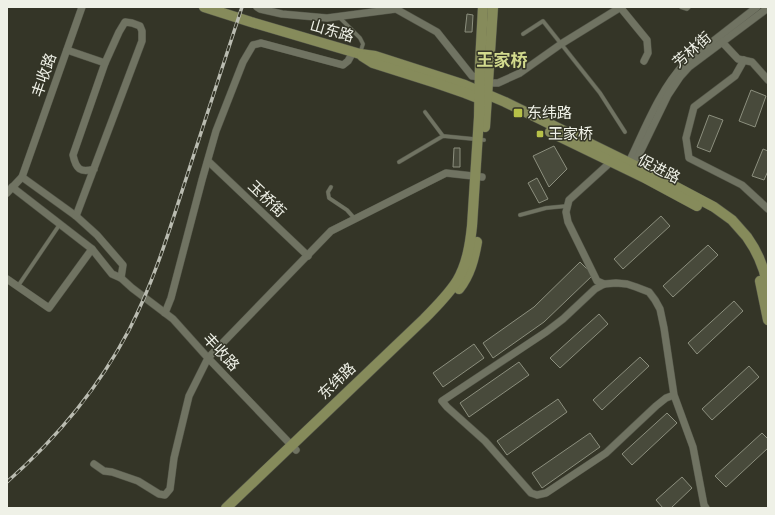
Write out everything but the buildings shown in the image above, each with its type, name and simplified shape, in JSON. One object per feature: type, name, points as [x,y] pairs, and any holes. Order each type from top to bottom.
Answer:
[{"type":"main road","name":"山东路","points":[[204,7],[357,53],[375,56],[401,64],[465,85],[483,96]]},
{"type":"main road","name":"东纬路","points":[[483,7],[480,63],[484,80]]},
{"type":"main road","name":"东纬路","points":[[235,508],[444,298],[457,280],[463,268],[470,242],[479,176],[484,80],[493,7]]},
{"type":"main road","name":"促进路","points":[[483,96],[505,102],[614,159],[714,207],[732,220],[747,237],[754,248],[764,271],[768,289]]},
{"type":"main road","name":"促进路","points":[[630,166],[721,219],[736,233],[743,241],[754,260],[768,320]]},
{"type":"main road","name":"东纬路","points":[[226,508],[294,448]]},
{"type":"street","name":"丰收路","points":[[82,7],[22,177],[10,190],[60,224],[92,249],[112,274],[121,278],[173,319],[294,448]]},
{"type":"street","points":[[257,7],[282,14],[327,18],[396,9],[437,32],[472,76],[498,83],[520,72],[620,7],[646,40],[648,54],[644,62]]},
{"type":"street","points":[[630,166],[664,91],[676,73],[685,63],[757,7]]},
{"type":"street","name":"芳林街","points":[[630,166],[668,95],[689,66],[768,8]]},
{"type":"street","points":[[76,216],[94,169],[142,41],[142,31],[140,26],[132,23],[125,22],[119,32],[106,63],[73,155],[75,165],[79,169],[87,171],[94,169]]},
{"type":"street","points":[[722,42],[738,59],[752,62],[768,80]]},
{"type":"street","points":[[165,313],[171,298],[216,131],[243,62],[253,45],[261,43],[343,64],[357,53]]},
{"type":"street","points":[[67,50],[106,63]]},
{"type":"street","points":[[744,60],[735,76],[694,107],[686,138],[689,158],[742,185],[768,209]]},
{"type":"street","points":[[604,284],[597,281],[568,222],[566,212],[569,200],[614,159]]},
{"type":"street","name":"玉桥街","points":[[208,161],[308,256]]},
{"type":"street","points":[[94,464],[104,471],[138,480],[159,494],[165,495],[170,489],[174,458],[189,396],[208,358],[331,231],[446,173],[479,176]]},
{"type":"street","points":[[22,177],[76,216],[97,235],[123,265],[121,278]]},
{"type":"street","points":[[7,279],[49,308],[92,249]]},
{"type":"street","points":[[674,394],[656,406],[606,453],[546,493],[536,496],[531,494],[485,441],[442,401],[546,332],[563,319],[595,288],[604,284],[616,283],[627,284],[649,292],[656,300],[660,309],[674,394],[693,447],[706,508]]},
{"type":"lane","points":[[681,7],[686,9],[689,7]]},
{"type":"lane","points":[[338,17],[360,38],[363,44],[357,53]]},
{"type":"lane","points":[[522,34],[543,21],[600,94],[625,132]]},
{"type":"lane","points":[[425,112],[443,136]]},
{"type":"lane","points":[[399,162],[443,136],[481,140]]},
{"type":"lane","points":[[331,187],[328,192],[329,198],[346,210],[355,219]]},
{"type":"lane","points":[[520,215],[546,208],[567,206]]},
{"type":"lane","points":[[17,287],[60,224]]},
{"type":"railway","points":[[7,482],[43,448],[75,412],[104,372],[129,330],[145,296],[165,242],[242,7]]},
{"type":"place","name":"东纬路","points":[[518,113]]},
{"type":"place","name":"王家桥","points":[[540,134]]},
{"type":"district","name":"王家桥","points":[[502,60]]}]
